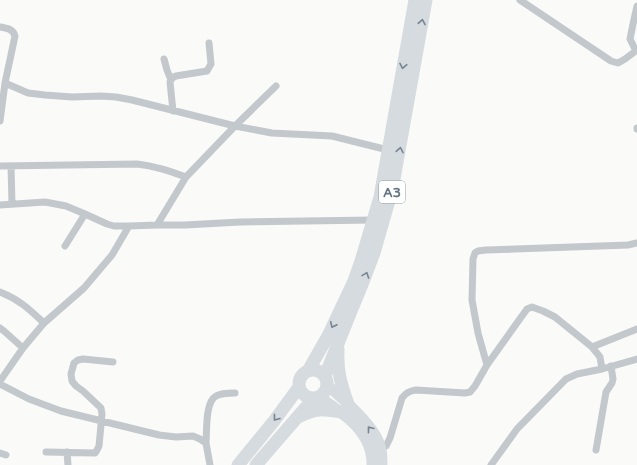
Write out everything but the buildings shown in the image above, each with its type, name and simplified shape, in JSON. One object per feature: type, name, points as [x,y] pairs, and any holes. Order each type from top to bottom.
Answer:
[{"type":"highway","name":"A3","points":[[308,371],[328,336],[354,281],[380,198],[415,0]]},
{"type":"highway","name":"A3","points":[[326,380],[348,316],[374,252],[394,185],[426,0]]},
{"type":"highway","points":[[298,416],[313,410],[345,408],[338,371],[339,342]]},
{"type":"highway","points":[[256,465],[298,416],[326,390],[326,380],[321,372],[316,370],[305,372],[301,376],[299,382],[301,392],[309,397],[317,397]]},
{"type":"highway","points":[[238,465],[274,421],[299,387]]},
{"type":"main road","points":[[326,380],[367,441],[372,457],[372,465]]},
{"type":"main road","points":[[317,397],[345,408],[371,430],[380,447],[382,465]]},
{"type":"street","points":[[520,0],[611,61],[618,63],[625,60],[637,50],[630,39],[637,6]]},
{"type":"street","points":[[0,27],[10,29],[14,32],[15,36],[5,83],[0,121]]},
{"type":"street","points":[[171,80],[176,76],[207,71],[211,64],[209,43]]},
{"type":"street","points":[[164,59],[171,80],[173,111]]},
{"type":"street","points":[[5,83],[28,93],[59,97],[101,96],[132,100],[235,126],[272,133],[332,136],[388,150]]},
{"type":"street","points":[[156,225],[186,177],[276,86]]},
{"type":"street","points":[[0,166],[137,164],[162,168],[186,177]]},
{"type":"street","points":[[11,166],[12,204]]},
{"type":"street","points":[[0,205],[45,202],[66,206],[114,226],[373,220]]},
{"type":"street","points":[[65,246],[85,214]]},
{"type":"street","points":[[129,226],[112,255],[84,288],[44,323],[23,348],[0,382],[43,404],[61,411],[159,435],[176,437],[193,436],[206,443]]},
{"type":"street","points":[[487,365],[478,333],[472,300],[473,259],[475,253],[486,250],[628,245],[637,243]]},
{"type":"street","points":[[0,292],[22,303],[44,323]]},
{"type":"street","points":[[380,447],[386,446],[390,438],[402,398],[405,394],[416,390],[470,392],[487,365],[527,309],[532,307],[555,317],[592,347],[600,357],[602,369]]},
{"type":"street","points":[[0,328],[23,348]]},
{"type":"street","points":[[592,347],[637,329]]},
{"type":"street","points":[[46,452],[95,453],[99,446],[102,414],[101,408],[76,386],[72,381],[71,374],[74,363],[78,360],[83,359],[113,362]]},
{"type":"street","points":[[491,465],[517,429],[566,379],[577,374],[602,369],[637,359]]},
{"type":"street","points":[[596,450],[606,392],[613,379],[611,366]]},
{"type":"street","points":[[210,465],[206,443],[208,411],[211,400],[222,394],[235,392]]},
{"type":"street","points":[[68,452],[68,465]]}]
